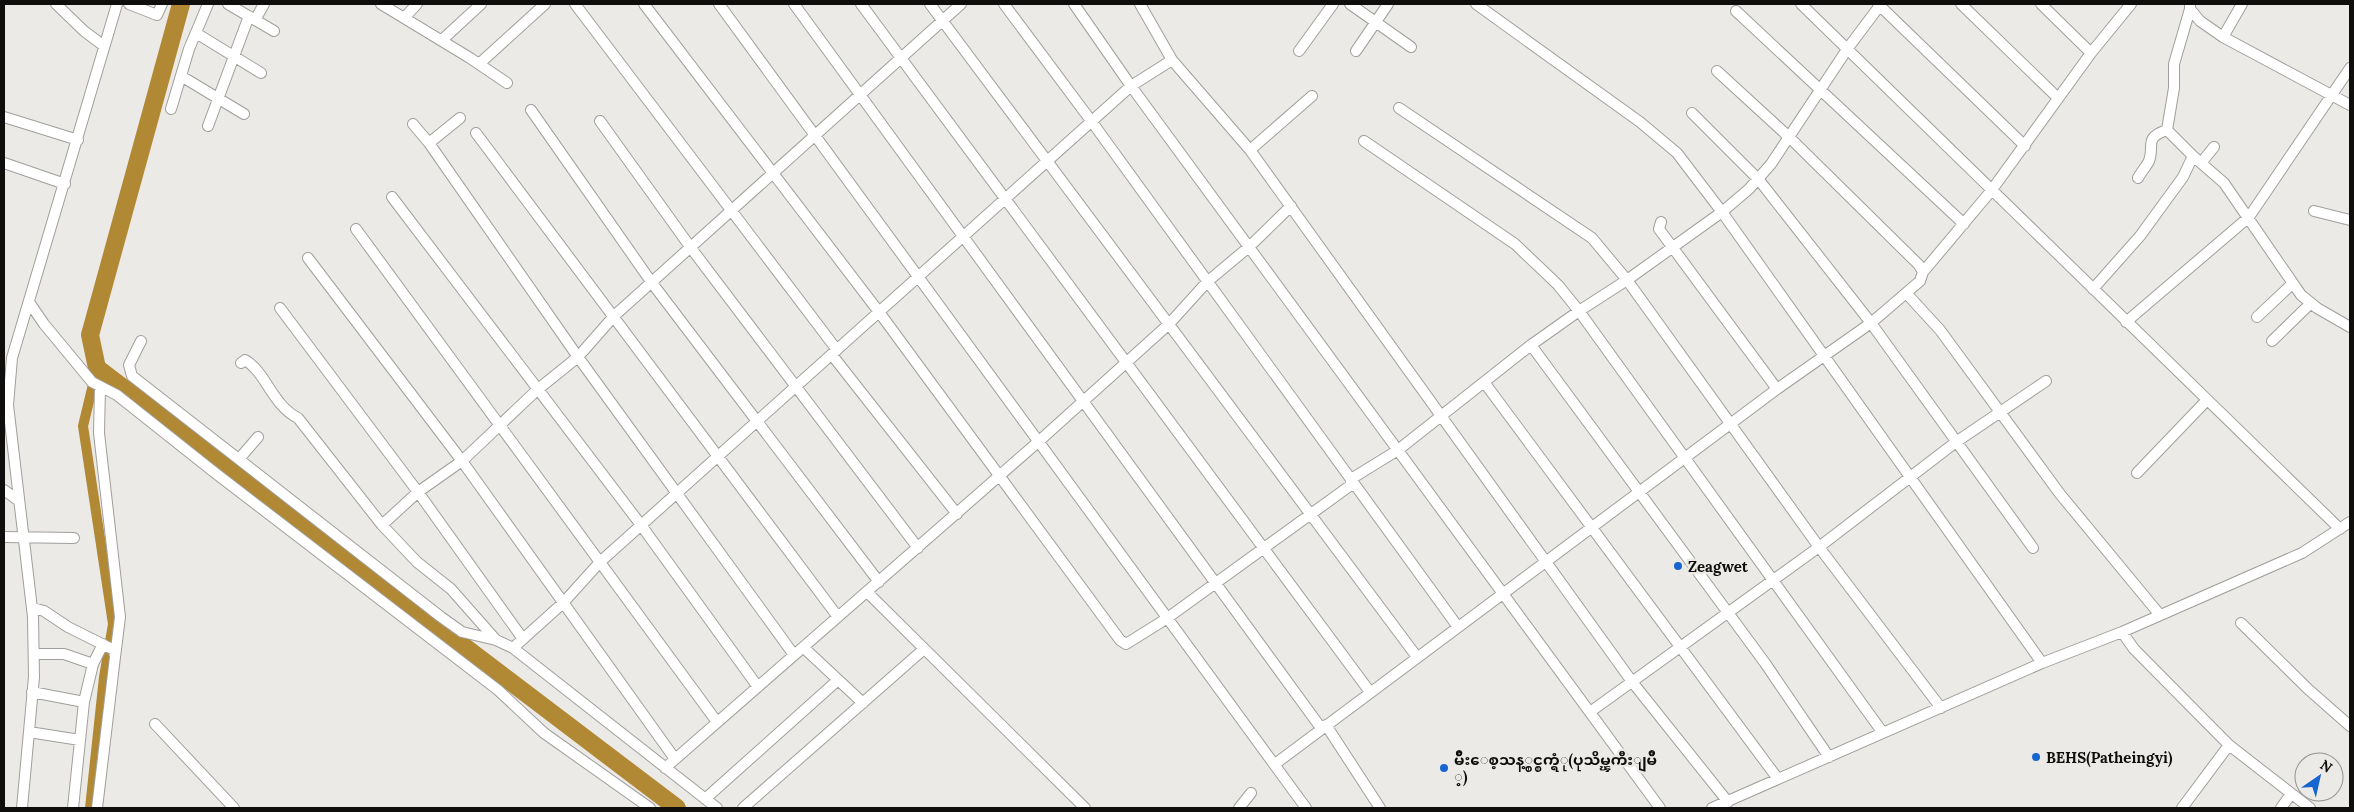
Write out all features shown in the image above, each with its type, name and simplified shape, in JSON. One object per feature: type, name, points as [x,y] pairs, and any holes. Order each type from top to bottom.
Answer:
[{"type":"street","points":[[22,808],[32,692],[34,654],[33,608],[8,405],[12,358],[117,4]]},
{"type":"street","points":[[129,4],[157,15],[162,4]]},
{"type":"street","points":[[171,109],[196,33],[208,4]]},
{"type":"street","points":[[228,4],[274,31]]},
{"type":"street","points":[[208,126],[234,56],[252,18],[264,4]]},
{"type":"street","points":[[381,4],[442,40],[507,83]]},
{"type":"street","points":[[404,18],[417,4]]},
{"type":"street","points":[[442,40],[481,4]]},
{"type":"street","points":[[479,64],[545,4]]},
{"type":"street","points":[[574,4],[732,211],[834,352],[957,514]]},
{"type":"street","points":[[644,4],[879,312],[998,477],[1123,643],[1132,642],[1166,619],[1351,485],[1352,479],[1398,450],[1531,345],[1627,280],[1722,212],[1759,180],[1880,4],[2025,146]]},
{"type":"street","points":[[719,4],[1166,619],[1306,808]]},
{"type":"street","points":[[794,4],[1324,727],[1380,808]]},
{"type":"street","points":[[861,4],[1370,692]]},
{"type":"street","points":[[930,4],[1417,657]]},
{"type":"street","points":[[382,525],[418,492],[462,461],[537,390],[578,357],[614,316],[861,96],[961,4]]},
{"type":"street","points":[[1004,4],[1092,122],[1458,627]]},
{"type":"street","points":[[1074,4],[1131,86],[1660,808]]},
{"type":"street","points":[[1140,4],[1172,60],[1250,150],[1633,683],[1728,802]]},
{"type":"street","points":[[1299,51],[1333,4]]},
{"type":"street","points":[[1350,4],[1411,47]]},
{"type":"street","points":[[1356,51],[1388,4]]},
{"type":"street","points":[[1476,4],[1640,122],[1677,153],[1722,212],[1824,357],[1912,477],[2042,663]]},
{"type":"street","points":[[1801,4],[2340,529]]},
{"type":"street","points":[[1960,4],[2058,98]]},
{"type":"street","points":[[2041,4],[2091,53]]},
{"type":"street","points":[[2222,37],[2242,4]]},
{"type":"street","points":[[1275,764],[1777,389],[1871,323],[1907,294],[1920,281],[1923,272],[1991,191],[2128,5]]},
{"type":"street","points":[[63,6],[84,32],[104,46]]},
{"type":"street","points":[[2190,6],[2200,21],[2222,37],[2350,105]]},
{"type":"street","points":[[2167,130],[2174,88],[2174,64],[2190,6]]},
{"type":"street","points":[[1736,11],[1964,224]]},
{"type":"street","points":[[196,33],[261,73]]},
{"type":"street","points":[[513,648],[563,603],[600,562],[964,235],[1131,86],[1172,60]]},
{"type":"street","points":[[2126,322],[2249,217],[2350,68]]},
{"type":"street","points":[[1718,71],[1789,137],[1919,265],[1923,272]]},
{"type":"street","points":[[181,76],[244,114]]},
{"type":"street","points":[[1250,150],[1312,96]]},
{"type":"street","points":[[1399,108],[1592,238],[1627,280],[1819,547],[1940,708]]},
{"type":"street","points":[[530,110],[652,283],[879,582]]},
{"type":"street","points":[[1692,114],[1759,180],[1871,323],[2034,548]]},
{"type":"street","points":[[4,117],[78,140]]},
{"type":"street","points":[[429,143],[460,118]]},
{"type":"street","points":[[600,121],[691,248],[918,548]]},
{"type":"street","points":[[413,124],[429,143],[578,357],[794,655]]},
{"type":"street","points":[[2167,130],[2197,160],[2224,183],[2249,217],[2292,284],[2311,303],[2349,324]]},
{"type":"street","points":[[2138,178],[2149,160],[2150,143],[2160,132],[2167,130]]},
{"type":"street","points":[[476,134],[838,617]]},
{"type":"street","points":[[1364,141],[1515,244],[1558,285],[1579,311],[1883,733]]},
{"type":"street","points":[[2093,289],[2140,236],[2197,160],[2214,147]]},
{"type":"street","points":[[4,162],[65,184]]},
{"type":"street","points":[[392,197],[537,390],[642,525],[758,687]]},
{"type":"street","points":[[665,768],[957,514],[1126,363],[1169,324],[1207,282],[1250,246],[1291,206]]},
{"type":"street","points":[[2314,211],[2350,220]]},
{"type":"street","points":[[1661,222],[1659,229],[1777,389]]},
{"type":"street","points":[[356,229],[717,722]]},
{"type":"street","points":[[308,258],[462,461],[675,759]]},
{"type":"street","points":[[2257,317],[2292,284]]},
{"type":"street","points":[[1907,294],[1940,330],[2060,494],[2160,615]]},
{"type":"street","points":[[29,302],[44,324],[96,384],[117,395],[498,690],[544,733],[650,808]]},
{"type":"street","points":[[2272,341],[2311,303]]},
{"type":"street","points":[[280,308],[418,492],[523,639]]},
{"type":"street","points":[[141,341],[128,365],[132,376],[441,617],[462,632],[496,640],[513,648],[717,808]]},
{"type":"street","points":[[1531,345],[1829,756]]},
{"type":"street","points":[[241,363],[245,360],[248,361],[282,406],[298,418],[382,525],[417,562],[451,588],[496,640]]},
{"type":"street","points":[[1590,712],[1633,683],[1819,547],[1956,442],[2002,413],[2046,381]]},
{"type":"street","points":[[1484,382],[1778,778]]},
{"type":"street","points":[[96,384],[99,433],[120,617],[110,649],[97,808]]},
{"type":"street","points":[[2137,472],[2207,400]]},
{"type":"street","points":[[239,459],[258,437]]},
{"type":"street","points":[[4,490],[19,501]]},
{"type":"street","points":[[1712,808],[2042,663],[2122,632],[2302,553],[2350,522]]},
{"type":"street","points":[[4,537],[74,538]]},
{"type":"street","points":[[867,592],[1085,808]]},
{"type":"street","points":[[33,608],[44,611],[68,627],[110,649]]},
{"type":"street","points":[[2241,623],[2308,689],[2350,726]]},
{"type":"street","points":[[2122,632],[2134,649],[2229,744],[2310,808]]},
{"type":"street","points":[[804,648],[863,703]]},
{"type":"street","points":[[73,808],[84,702],[92,664],[110,649]]},
{"type":"street","points":[[743,808],[924,649]]},
{"type":"street","points":[[34,654],[64,654],[92,664]]},
{"type":"street","points":[[705,799],[838,680]]},
{"type":"street","points":[[32,692],[84,702]]},
{"type":"street","points":[[155,724],[234,808]]},
{"type":"street","points":[[29,732],[80,740]]},
{"type":"street","points":[[2182,808],[2229,744]]},
{"type":"street","points":[[1239,808],[1251,793]]},
{"type":"street","points":[[2281,808],[2291,794]]},
{"type":"waterway","points":[[181,4],[90,335],[97,368],[677,808]]},
{"type":"waterway","points":[[90,808],[104,677],[113,624],[83,426],[97,368]]},
{"type":"place","name":"Zeagwet","points":[[1678,566]]},
{"type":"place","name":"BEHS(Patheingyi)","points":[[2036,757]]},
{"type":"place","name":"မ်ိဳးေစ့သန့္စင္စက္ရံု(ပုသိမ္ၾကီးျမိဳ ့)","points":[[1444,768]]}]
